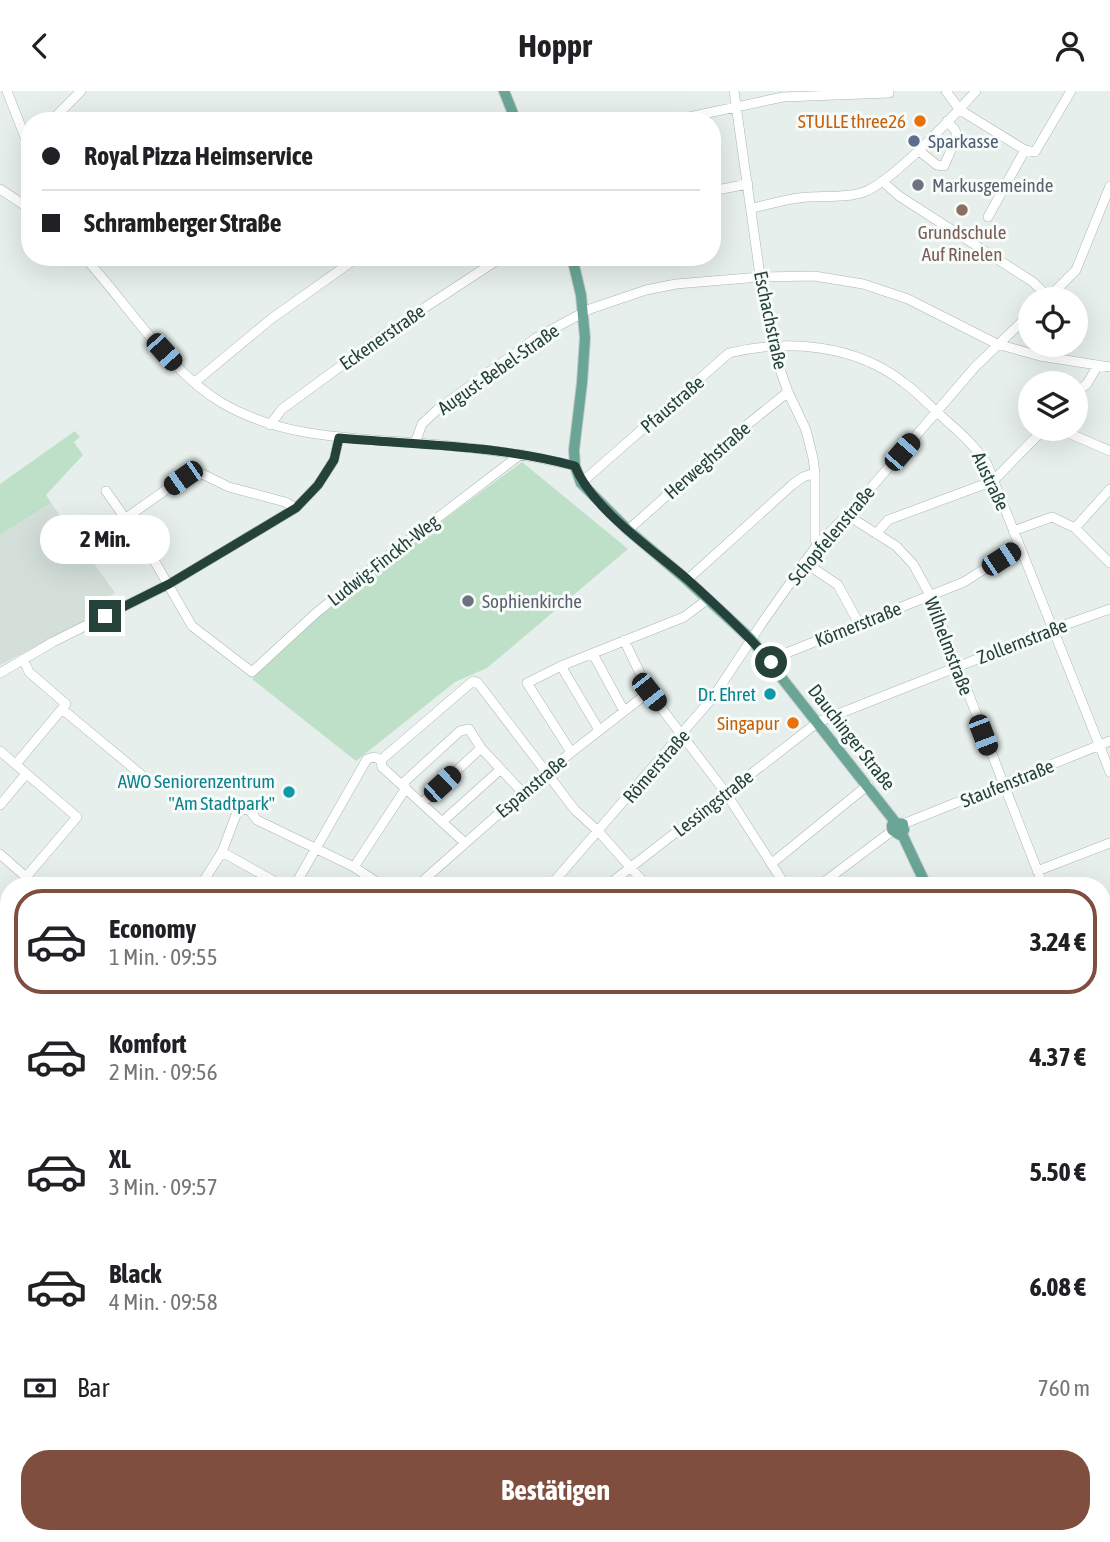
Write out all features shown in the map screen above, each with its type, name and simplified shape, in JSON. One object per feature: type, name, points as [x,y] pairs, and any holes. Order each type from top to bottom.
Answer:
[{"type":"main road","points":[[504,91],[512,112]]},
{"type":"main road","name":"Dauchinger Straße","points":[[574,266],[583,312],[582,383],[574,450],[575,466],[581,483],[628,530],[751,639],[771,662],[899,828],[922,877]]},
{"type":"street","points":[[7,91],[21,122]]},
{"type":"street","points":[[60,112],[81,91]]},
{"type":"street","name":"Eschachstraße","points":[[734,91],[772,347],[788,392],[806,430],[815,473],[817,545]]},
{"type":"street","points":[[946,91],[960,110],[1025,149],[1035,152],[1071,91]]},
{"type":"street","points":[[752,208],[799,198],[866,191],[918,150],[976,91]]},
{"type":"street","points":[[716,112],[783,97],[889,93]]},
{"type":"street","points":[[918,150],[937,165],[944,166],[957,136],[947,121]]},
{"type":"street","points":[[988,217],[1025,149]]},
{"type":"street","points":[[882,181],[899,197],[974,242],[1038,287]]},
{"type":"street","points":[[721,189],[748,184]]},
{"type":"street","points":[[1059,287],[1076,270],[1110,186]]},
{"type":"street","points":[[0,189],[21,203]]},
{"type":"street","points":[[92,266],[175,365],[222,403],[270,425],[339,438],[521,454],[575,466]]},
{"type":"street","points":[[195,382],[271,319],[345,266]]},
{"type":"street","name":"Eckenerstraße","points":[[270,425],[282,408],[386,333],[488,266]]},
{"type":"street","name":"August-Bebel-Straße","points":[[415,443],[422,423],[536,338],[583,312],[676,284],[760,277],[814,276],[863,283],[908,299],[997,344],[1040,356],[1110,367]]},
{"type":"street","name":"Schopfelenstraße","points":[[751,639],[817,545],[847,515],[997,344],[1018,325]]},
{"type":"street","name":"Austraße","points":[[772,347],[807,346],[834,349],[858,357],[903,381],[973,443],[987,464],[1110,772]]},
{"type":"street","name":"Pfaustraße","points":[[581,483],[729,353],[772,347]]},
{"type":"street","points":[[1088,381],[1098,365]]},
{"type":"street","name":"Herweghstraße","points":[[628,530],[743,428],[788,392]]},
{"type":"street","points":[[0,673],[169,584],[296,508],[318,485],[334,460],[339,438]]},
{"type":"street","points":[[876,534],[888,520],[993,481],[1032,441]]},
{"type":"street","points":[[1087,441],[1110,451]]},
{"type":"street","name":"Ludwig-Finckh-Weg","points":[[169,584],[192,627],[252,672],[316,613],[521,454]]},
{"type":"street","points":[[126,518],[194,471],[229,487],[285,502],[296,508]]},
{"type":"street","points":[[687,580],[792,485],[815,473]]},
{"type":"street","points":[[1075,528],[1110,489]]},
{"type":"street","points":[[106,491],[169,584]]},
{"type":"street","name":"Wilhelmstraße","points":[[847,515],[896,545],[913,564],[930,595],[1040,877]]},
{"type":"street","points":[[1013,531],[1052,517],[1075,528],[1110,563]]},
{"type":"street","name":"Körnerstraße","points":[[771,662],[779,656],[964,582],[1020,547]]},
{"type":"street","points":[[804,562],[838,585],[859,624]]},
{"type":"street","points":[[571,752],[527,683],[562,666],[684,617],[708,599]]},
{"type":"street","name":"Zollernstraße","points":[[818,722],[1110,609]]},
{"type":"street","name":"Römerstraße","points":[[558,877],[714,697],[751,639]]},
{"type":"street","points":[[624,640],[649,692],[726,793],[780,877]]},
{"type":"street","points":[[593,654],[624,711]]},
{"type":"street","points":[[16,764],[66,704],[29,671],[23,659]]},
{"type":"street","points":[[562,666],[599,730]]},
{"type":"street","points":[[464,842],[382,767],[382,760],[473,681],[478,683],[575,810],[640,877]]},
{"type":"street","name":"Espanstraße","points":[[427,877],[546,772],[649,692]]},
{"type":"street","points":[[62,709],[144,777]]},
{"type":"street","name":"Lessingstraße","points":[[619,877],[818,722]]},
{"type":"street","points":[[354,867],[404,786],[460,731],[469,729],[481,748],[522,792]]},
{"type":"street","name":"Staufenstraße","points":[[831,877],[899,828],[1110,741]]},
{"type":"street","points":[[422,803],[481,748]]},
{"type":"street","points":[[0,751],[76,817],[26,877],[0,854]]},
{"type":"street","points":[[300,877],[367,759],[374,757],[382,760]]},
{"type":"street","points":[[442,822],[501,769]]},
{"type":"street","points":[[0,805],[26,774]]},
{"type":"street","points":[[771,864],[868,785]]},
{"type":"street","points":[[206,877],[222,852],[236,815],[243,809],[249,810],[257,820],[292,835],[368,877]]},
{"type":"street","points":[[1037,871],[1110,843]]},
{"type":"street","points":[[222,852],[267,877]]},
{"type":"shaded area","points":[[51,503],[115,593],[98,603],[103,612],[0,665],[0,535]]},
{"type":"green space","points":[[75,431],[80,437],[74,442],[83,455],[46,495],[51,503],[0,535],[0,484]]},
{"type":"green space","points":[[522,462],[628,549],[487,668],[455,682],[356,761],[252,679],[314,619],[382,565]]},
{"type":"place","name":"STULLE three26","points":[[920,121]]},
{"type":"place","name":"Sparkasse","points":[[914,141]]},
{"type":"place","name":"Markusgemeinde","points":[[918,185]]},
{"type":"place","name":"Grundschule Auf Rinelen","points":[[962,210]]},
{"type":"place","name":"Sophienkirche","points":[[468,601]]},
{"type":"place","name":"Dr. Ehret","points":[[770,694]]},
{"type":"place","name":"Singapur","points":[[793,723]]},
{"type":"place","name":"AWO Seniorenzentrum \"Am Stadtpark\"","points":[[289,792]]},
{"type":"route","points":[[105,616],[169,584],[296,508],[318,485],[334,460],[339,438],[415,443],[521,454],[575,466],[581,483],[628,530],[740,628],[771,662]]}]
